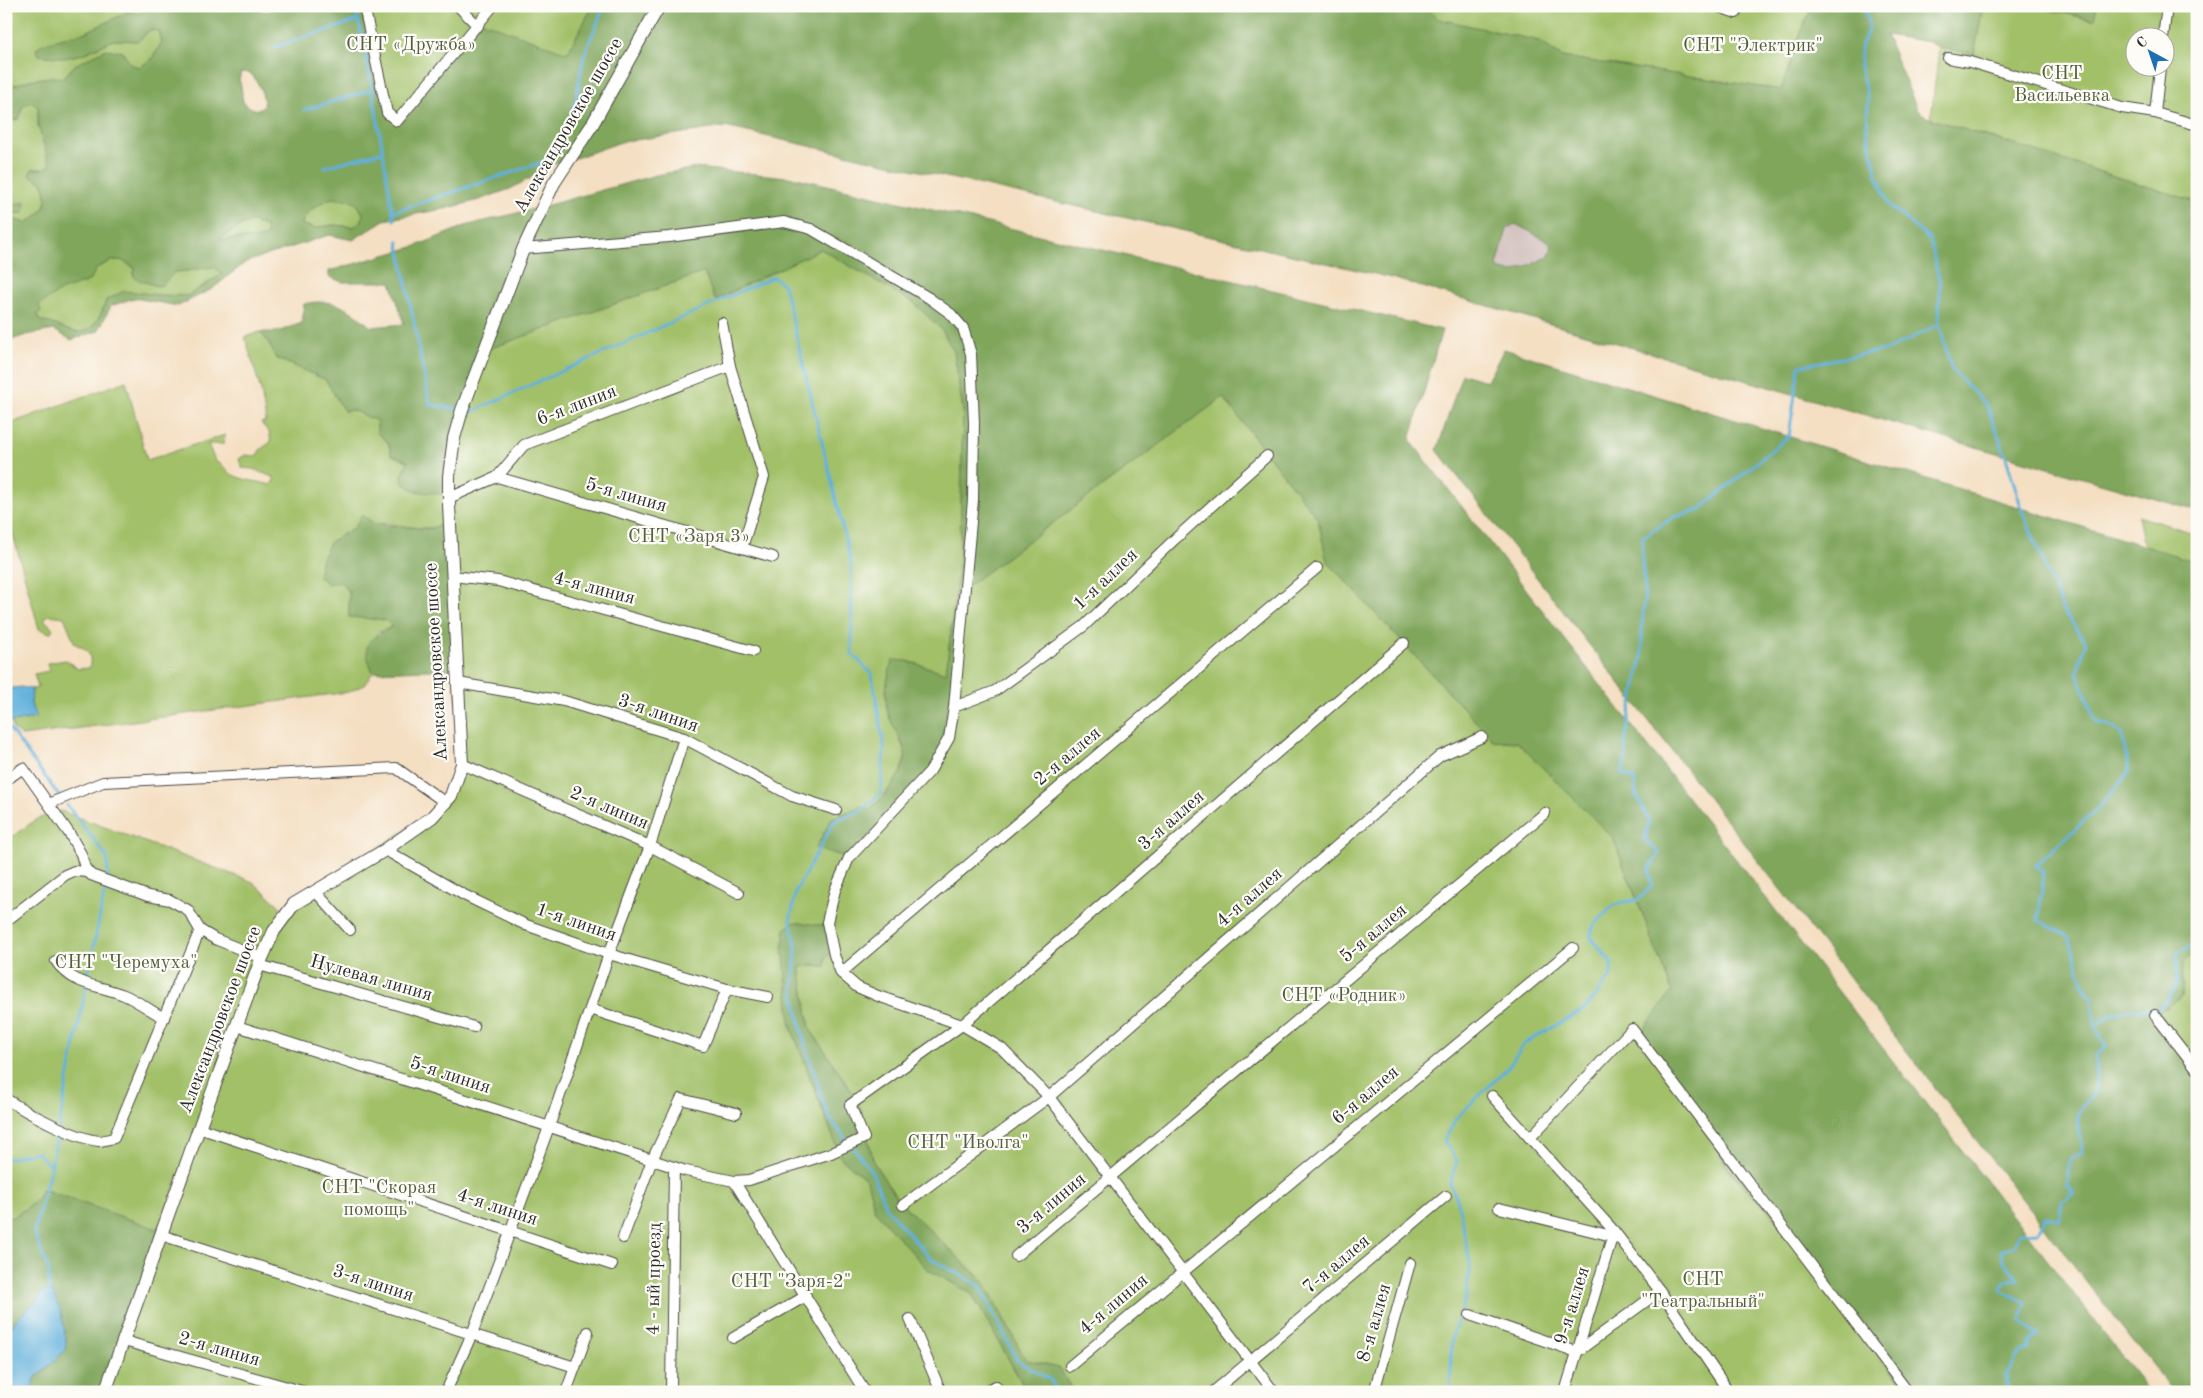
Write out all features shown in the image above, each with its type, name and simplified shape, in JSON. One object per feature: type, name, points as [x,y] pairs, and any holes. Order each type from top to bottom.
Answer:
[{"type":"street","points":[[364,6],[387,113],[396,125],[493,6]]},
{"type":"street","points":[[458,6],[478,26]]},
{"type":"street","name":"Александровское шоссе","points":[[105,1392],[199,1128],[274,931],[294,904],[385,850],[432,817],[451,796],[462,764],[449,498],[449,476],[454,438],[462,410],[523,249],[554,183],[592,125],[659,6]]},
{"type":"street","points":[[1719,6],[1736,13]]},
{"type":"street","points":[[2164,28],[2167,6]]},
{"type":"street","points":[[1948,58],[1970,62],[2122,108],[2155,113],[2197,125]]},
{"type":"street","points":[[2155,113],[2159,78]]},
{"type":"street","points":[[523,249],[669,237],[784,222],[811,229],[929,298],[950,314],[963,328],[971,354],[974,424],[973,500],[954,707],[949,738],[930,770],[849,858],[835,890],[827,922],[834,955],[841,973],[857,987],[878,996],[962,1024],[1001,1048],[1049,1097],[1274,1392]]},
{"type":"street","points":[[722,323],[730,366],[764,477],[742,548]]},
{"type":"street","name":"6-я линия","points":[[449,498],[497,477],[524,445],[730,366]]},
{"type":"street","name":"1-я аллея","points":[[954,707],[995,690],[1084,626],[1175,538],[1267,456]]},
{"type":"street","name":"5-я линия","points":[[497,477],[773,557]]},
{"type":"street","name":"2-я аллея","points":[[841,973],[1317,568]]},
{"type":"street","name":"4-я линия","points":[[452,576],[498,581],[753,651]]},
{"type":"street","name":"3-я аллея","points":[[962,1024],[1404,643]]},
{"type":"street","name":"3-я линия","points":[[458,683],[564,701],[684,738],[792,796],[836,810]]},
{"type":"street","name":"4-я аллея","points":[[1049,1097],[1440,756],[1482,737]]},
{"type":"street","points":[[448,1387],[472,1334],[549,1127],[609,954],[650,846],[684,738]]},
{"type":"street","name":"2-я линия","points":[[462,764],[650,846],[739,893]]},
{"type":"street","points":[[6,780],[23,768],[69,833],[81,854],[88,872],[98,878],[148,896],[170,900],[188,910],[200,930],[114,1138],[99,1141],[81,1137],[18,1107],[6,1099]]},
{"type":"street","points":[[53,802],[104,782],[396,768],[446,803]]},
{"type":"street","name":"5-я аллея","points":[[1111,1178],[1545,813]]},
{"type":"street","name":"1-я линия","points":[[385,850],[464,895],[526,925],[609,954],[726,989],[768,997]]},
{"type":"street","points":[[6,921],[65,875],[74,871],[88,872]]},
{"type":"street","points":[[314,891],[350,930]]},
{"type":"street","name":"Нулевая линия","points":[[200,930],[261,961],[474,1027]]},
{"type":"street","name":"6-я аллея","points":[[1181,1272],[1573,948]]},
{"type":"street","points":[[56,961],[64,972],[74,980],[125,995],[164,1018]]},
{"type":"street","points":[[590,1009],[703,1046],[726,989]]},
{"type":"street","points":[[2155,1015],[2195,1062]]},
{"type":"street","points":[[865,1392],[734,1181],[749,1180],[844,1148],[864,1138],[850,1105],[962,1024]]},
{"type":"street","name":"5-я линия","points":[[237,1026],[674,1167],[734,1181]]},
{"type":"street","points":[[1530,1138],[1632,1029],[1908,1392]]},
{"type":"street","points":[[1492,1096],[1613,1233],[1660,1290],[1728,1391]]},
{"type":"street","points":[[903,1205],[1049,1097]]},
{"type":"street","points":[[623,1238],[652,1160],[681,1099],[736,1114]]},
{"type":"street","name":"4-я линия","points":[[199,1128],[612,1265]]},
{"type":"street","name":"4 - ый проезд","points":[[671,1392],[674,1167]]},
{"type":"street","name":"3-я линия","points":[[1016,1256],[1111,1178]]},
{"type":"street","name":"7-я аллея","points":[[1251,1360],[1446,1196]]},
{"type":"street","points":[[1499,1208],[1613,1233]]},
{"type":"street","name":"9-я аллея","points":[[1565,1392],[1613,1233]]},
{"type":"street","name":"3-я линия","points":[[161,1235],[575,1367]]},
{"type":"street","name":"8-я аллея","points":[[1374,1392],[1410,1263]]},
{"type":"street","name":"4-я линия","points":[[1070,1366],[1181,1272]]},
{"type":"street","points":[[1470,1314],[1577,1352],[1660,1290]]},
{"type":"street","points":[[733,1338],[806,1296]]},
{"type":"street","points":[[910,1319],[941,1392]]},
{"type":"street","points":[[569,1391],[575,1367],[588,1332]]},
{"type":"street","name":"2-я линия","points":[[124,1341],[305,1392]]},
{"type":"street","points":[[1213,1392],[1251,1360]]},
{"type":"street","points":[[984,1392],[996,1386]]},
{"type":"shaded area","points":[[1515,224],[1548,241],[1552,247],[1548,257],[1513,272],[1500,270],[1497,266],[1507,229]]},
{"type":"green space","points":[[6,6],[147,6],[140,14],[128,12],[86,32],[42,44],[39,55],[64,58],[83,54],[113,40],[138,41],[150,30],[159,31],[162,42],[152,59],[140,67],[86,60],[75,65],[63,78],[52,77],[29,80],[15,85],[6,84]]},
{"type":"green space","points":[[147,6],[257,6],[263,11],[270,11],[273,6],[364,6],[387,113],[396,121],[481,21],[567,53],[593,6],[1427,6],[1438,19],[1539,41],[1562,57],[1781,90],[1804,23],[1813,6],[1983,6],[1974,54],[1939,48],[1929,42],[1886,35],[1918,111],[1931,119],[2197,202],[2197,511],[1388,277],[725,127],[621,142],[576,158],[569,157],[546,167],[510,189],[479,200],[449,208],[384,220],[353,240],[329,235],[246,262],[212,289],[178,306],[134,298],[111,306],[98,331],[71,340],[54,330],[26,335],[6,342],[6,226],[10,220],[26,223],[42,211],[46,202],[43,183],[29,175],[32,169],[45,169],[50,165],[38,125],[38,107],[32,102],[23,105],[19,119],[6,122],[6,84],[15,85],[29,80],[52,77],[63,78],[75,65],[106,49],[123,52],[131,65],[140,67],[152,59],[162,42],[159,31],[150,30],[138,41],[113,40],[83,54],[64,58],[39,55],[36,49],[42,44],[86,32],[128,12],[140,14]],"holes":[[[241,72],[250,73],[260,88],[264,106],[258,110],[246,105],[239,80]],[[332,198],[351,201],[361,210],[363,215],[362,221],[354,227],[333,225],[315,228],[302,225],[305,216],[318,205]],[[253,222],[266,226],[267,236],[222,240],[220,238],[244,223]],[[1515,224],[1548,241],[1552,247],[1548,257],[1513,272],[1500,270],[1497,266],[1507,229]],[[121,260],[135,268],[133,276],[156,286],[162,285],[175,272],[215,267],[221,275],[187,296],[124,291],[106,300],[102,312],[94,324],[84,331],[71,331],[41,321],[37,315],[41,311],[39,305],[62,290],[89,281],[97,268],[111,261]]]},
{"type":"green space","name":"СНТ «Дружба»","points":[[364,6],[593,6],[567,53],[397,121],[387,113]]},
{"type":"green space","name":"СНТ \"Электрик\"","points":[[1427,6],[1813,6],[1804,23],[1781,90],[1562,57],[1539,41],[1438,19]]},
{"type":"green space","name":"СНТ Васильевка","points":[[1983,6],[2034,6],[2093,20],[2097,6],[2197,6],[2197,202],[1931,119],[1939,48],[1974,54]]},
{"type":"green space","points":[[2034,6],[2097,6],[2094,20]]},
{"type":"green space","points":[[32,102],[38,107],[38,125],[50,165],[45,169],[33,169],[43,185],[46,199],[45,205],[35,217],[26,223],[11,220],[6,226],[6,214],[15,214],[25,202],[6,207],[6,122],[19,119],[23,105]]},
{"type":"green space","points":[[696,168],[797,178],[1442,330],[1410,440],[2150,1392],[1908,1392],[1781,1224],[1728,1170],[1706,1126],[1638,1037],[1672,991],[1613,838],[1517,742],[1493,740],[1327,561],[1318,519],[1223,397],[965,588],[949,738],[930,771],[849,858],[816,848],[832,818],[862,806],[869,809],[887,792],[903,767],[905,752],[888,713],[886,699],[887,680],[893,660],[907,661],[946,673],[960,552],[963,410],[954,352],[942,330],[914,303],[821,249],[715,300],[704,272],[483,351],[469,390],[447,495],[415,491],[403,483],[402,476],[408,461],[392,455],[388,442],[377,433],[377,421],[352,410],[344,411],[326,380],[276,358],[268,341],[260,332],[277,332],[302,323],[304,304],[315,302],[333,303],[340,306],[355,314],[371,327],[404,324],[391,282],[342,282],[329,277],[329,271],[416,246],[465,226],[656,175]]},
{"type":"green space","points":[[332,198],[355,203],[363,215],[362,221],[354,227],[333,225],[315,228],[302,225],[309,212]]},
{"type":"green space","points":[[25,202],[24,213],[6,214],[6,207]]},
{"type":"green space","points":[[253,222],[266,226],[267,236],[222,240],[220,238],[244,225]]},
{"type":"green space","points":[[821,249],[914,303],[943,330],[954,352],[963,410],[960,552],[946,673],[907,661],[900,740],[906,755],[900,774],[884,796],[873,807],[855,810],[817,848],[849,858],[930,771],[965,588],[1223,397],[1318,519],[1327,561],[1493,740],[1517,742],[1613,838],[1672,991],[1781,1224],[1908,1392],[1073,1392],[1059,1367],[1026,1360],[984,1282],[898,1200],[874,1163],[861,1111],[855,1096],[810,1029],[800,966],[815,965],[783,941],[791,1027],[841,1158],[867,1180],[875,1211],[927,1268],[972,1294],[1027,1392],[105,1392],[259,966],[294,904],[447,802],[462,762],[441,525],[424,528],[374,524],[351,530],[330,542],[341,582],[349,592],[349,617],[385,620],[392,627],[377,633],[369,663],[373,672],[364,685],[348,692],[22,736],[13,728],[12,722],[35,718],[31,704],[32,689],[38,688],[34,674],[49,671],[47,663],[66,660],[78,669],[89,668],[90,659],[86,650],[75,644],[64,617],[49,615],[44,619],[53,629],[50,633],[39,629],[6,509],[6,425],[126,381],[147,460],[225,435],[224,444],[208,444],[215,461],[231,474],[246,480],[271,485],[275,478],[253,469],[242,468],[239,459],[245,455],[256,456],[261,449],[271,442],[269,432],[261,423],[266,421],[261,391],[245,337],[260,332],[268,341],[276,358],[326,380],[344,411],[352,410],[377,421],[378,433],[388,442],[392,455],[409,461],[402,476],[449,476],[483,351],[704,272],[715,300]]},
{"type":"green space","points":[[121,260],[135,268],[148,282],[156,286],[162,285],[175,272],[215,267],[221,275],[187,296],[135,292],[106,300],[102,312],[94,324],[84,331],[71,331],[40,321],[37,315],[41,311],[38,305],[62,290],[89,281],[97,268],[102,265],[111,261]]},
{"type":"green space","points":[[1504,349],[2197,562],[2197,951],[2183,962],[2182,996],[2155,1015],[2197,1069],[2197,1392],[2173,1392],[1437,450],[1462,374],[1487,381]]},
{"type":"green space","points":[[362,515],[375,524],[430,529],[448,523],[456,669],[373,672],[367,655],[369,644],[377,635],[392,627],[385,620],[349,617],[349,591],[341,582],[328,584],[318,576],[321,561],[330,542],[354,528]]},
{"type":"green space","points":[[2138,516],[2197,534],[2197,598],[2147,561]]},
{"type":"green space","name":"СНТ \"Черемуха\"","points":[[61,811],[253,882],[283,909],[158,1230],[42,1189],[34,1202],[25,1209],[11,1218],[6,1215],[6,841],[37,819]]},
{"type":"green space","points":[[793,922],[828,926],[833,953],[826,957],[825,967],[815,965],[800,967],[810,1029],[855,1096],[861,1111],[874,1163],[898,1200],[984,1282],[1026,1360],[1059,1367],[1073,1392],[1027,1392],[972,1294],[927,1269],[875,1211],[867,1180],[841,1158],[791,1027],[783,948],[785,929]]},
{"type":"green space","points":[[2197,951],[2197,1069],[2155,1015],[2182,996],[2183,962]]},
{"type":"green space","points":[[42,1189],[163,1231],[105,1392],[33,1392],[31,1389],[36,1378],[65,1351],[66,1339],[61,1312],[42,1292],[38,1299],[16,1320],[6,1336],[6,1215],[11,1218],[30,1206],[38,1198]]},
{"type":"water","points":[[21,687],[32,689],[31,704],[36,718],[6,723],[6,689]]},
{"type":"water","points":[[52,1291],[61,1312],[66,1339],[65,1351],[36,1377],[31,1389],[33,1392],[6,1392],[6,1336],[16,1320],[38,1299],[42,1292]]},
{"type":"waterway","points":[[355,6],[372,86],[394,220]]},
{"type":"waterway","points":[[393,212],[543,162],[561,142],[575,103],[584,56],[604,6]]},
{"type":"waterway","points":[[1864,6],[1869,27],[1861,47],[1860,67],[1868,100],[1867,132],[1877,176],[1889,205],[1930,240],[1940,283],[1939,324],[1952,370],[1987,406],[2005,454],[2023,513],[2063,610],[2086,643],[2077,672],[2094,718],[2098,723],[2106,724],[2122,733],[2129,772],[2099,807],[2036,865],[2044,873],[2038,920],[2069,937],[2085,989],[2091,997],[2095,1027],[2106,1046],[2095,1056],[2097,1072],[2093,1096],[2086,1102],[2078,1114],[2078,1128],[2083,1152],[2071,1158],[2066,1184],[2074,1193],[2062,1202],[2059,1220],[2046,1216],[2038,1232],[2019,1233],[2014,1245],[2001,1251],[2004,1262],[2018,1278],[2006,1281],[2001,1291],[2026,1302],[2021,1319],[2038,1336],[2030,1341],[2029,1349],[2021,1352],[2006,1374],[2008,1392]]},
{"type":"waterway","points":[[275,47],[358,20]]},
{"type":"waterway","points":[[304,110],[372,90]]},
{"type":"waterway","points":[[325,167],[381,152]]},
{"type":"waterway","points":[[398,241],[430,405],[460,409]]},
{"type":"waterway","points":[[466,411],[471,412],[773,277],[784,285],[851,562],[852,654],[872,674],[884,747],[881,793],[860,811],[834,821],[796,891],[790,920],[796,945],[793,990],[804,1041],[828,1116],[848,1142]]},
{"type":"waterway","points":[[1450,1392],[1452,1337],[1466,1297],[1470,1263],[1458,1202],[1450,1183],[1457,1161],[1444,1141],[1457,1117],[1507,1069],[1525,1043],[1585,1009],[1611,976],[1611,962],[1590,937],[1594,925],[1614,905],[1639,899],[1652,886],[1649,870],[1659,853],[1645,840],[1649,821],[1636,794],[1634,779],[1622,774],[1626,756],[1625,743],[1642,657],[1642,624],[1645,594],[1642,560],[1643,537],[1674,517],[1698,511],[1789,436],[1799,366],[1890,349],[1939,324]]},
{"type":"waterway","points":[[6,724],[60,797]]},
{"type":"waterway","points":[[67,805],[107,857],[108,877]]},
{"type":"waterway","points":[[87,980],[106,885]]},
{"type":"waterway","points":[[2095,1026],[2112,1014],[2127,1010],[2158,1009],[2168,1000],[2178,982],[2177,953],[2193,946],[2197,939]]},
{"type":"waterway","points":[[49,1292],[49,1271],[34,1232],[51,1167],[86,987]]},
{"type":"waterway","points":[[852,1146],[872,1172],[886,1208],[931,1259],[979,1285],[1018,1362],[1050,1379],[1057,1392]]},
{"type":"waterway","points":[[6,1159],[37,1152],[51,1167]]},
{"type":"park label","name":"СНТ «Заря 3»","points":[[689,537]]},
{"type":"park label","name":"СНТ «Родник»","points":[[1344,996]]},
{"type":"park label","name":"СНТ \"Иволга\"","points":[[968,1143]]},
{"type":"park label","name":"СНТ \"Скорая помощь\"","points":[[379,1199]]},
{"type":"park label","name":"СНТ \"Заря-2\"","points":[[791,1282]]},
{"type":"park label","name":"СНТ \"Театральный\"","points":[[1703,1291]]}]
